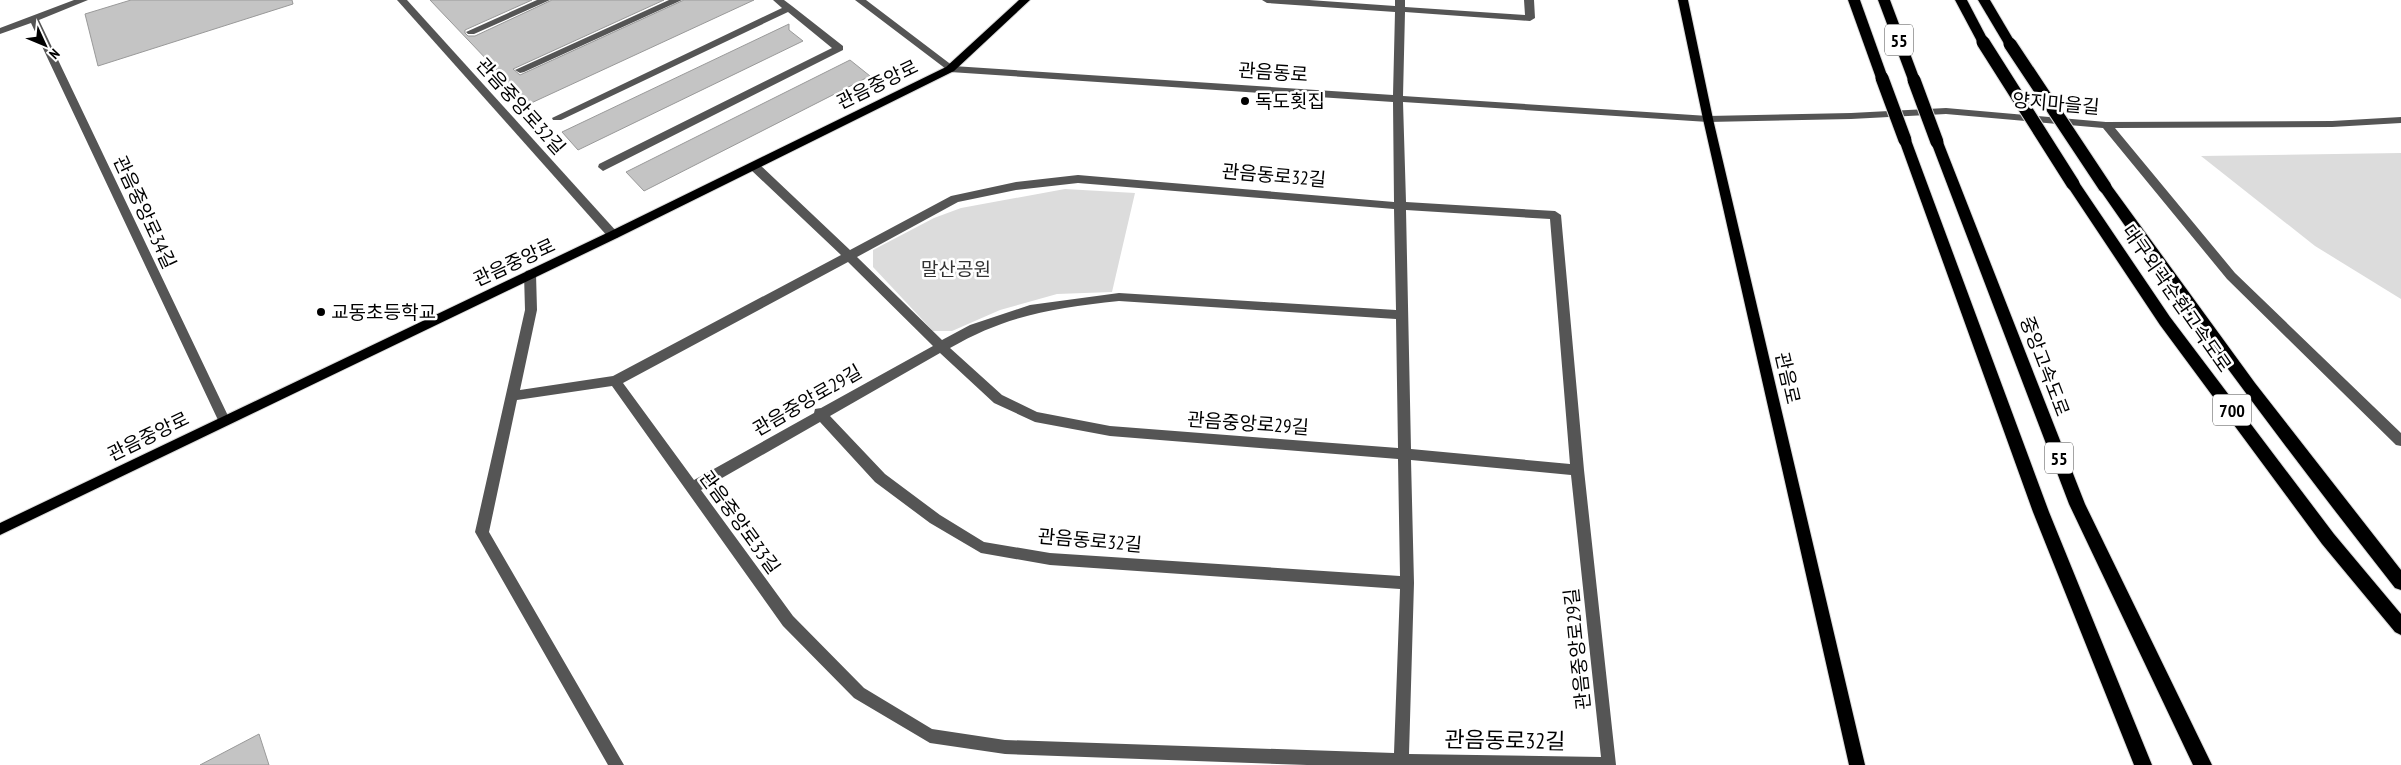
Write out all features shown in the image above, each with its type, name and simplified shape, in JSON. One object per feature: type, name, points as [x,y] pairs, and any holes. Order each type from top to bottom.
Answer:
[{"type":"highway","name":"55","points":[[1854,0],[2041,512],[2143,765]]},
{"type":"highway","name":"중앙고속도로","points":[[1884,0],[2077,504],[2203,765]]},
{"type":"highway","name":"대구외곽순환고속도로","points":[[1961,0],[1983,42],[2073,184],[2165,321],[2328,538],[2401,627]]},
{"type":"highway","name":"대구외곽순환고속도로","points":[[1984,0],[2010,44],[2160,267],[2311,469],[2401,583]]},
{"type":"main road","name":"관음중앙로","points":[[0,529],[613,235],[950,68],[1025,0]]},
{"type":"main road","name":"관음로","points":[[1683,0],[1708,119],[1857,765]]},
{"type":"street","points":[[0,31],[83,0]]},
{"type":"street","name":"관음중앙로32길","points":[[402,0],[613,235]]},
{"type":"street","points":[[471,32],[545,0]]},
{"type":"street","points":[[520,70],[677,0]]},
{"type":"street","points":[[603,167],[839,48],[778,0]]},
{"type":"street","points":[[860,0],[950,68]]},
{"type":"street","points":[[1267,0],[1400,4],[1530,18],[1529,0]]},
{"type":"street","points":[[1400,4],[1398,98],[1407,583],[1401,763]]},
{"type":"street","points":[[557,118],[789,8]]},
{"type":"street","name":"관음중앙로34길","points":[[34,18],[224,420]]},
{"type":"street","name":"관음동로","points":[[950,68],[1708,119]]},
{"type":"street","name":"양지마을길","points":[[1708,119],[1851,116],[1946,110],[2106,125],[2332,124],[2401,120]]},
{"type":"street","points":[[2106,125],[2231,276],[2401,441]]},
{"type":"street","name":"관음중앙로29길","points":[[754,166],[942,347],[998,398],[1035,417],[1110,431],[1404,454],[1577,470]]},
{"type":"street","name":"관음동로32길","points":[[848,255],[955,199],[1016,186],[1078,179],[1400,206],[1555,215]]},
{"type":"street","name":"관음중앙로29길","points":[[1555,215],[1577,470],[1609,764]]},
{"type":"street","points":[[512,396],[614,381],[848,255]]},
{"type":"street","points":[[530,274],[531,310],[482,532],[616,765]]},
{"type":"street","points":[[942,347],[974,328],[1030,309],[1078,300],[1119,297],[1402,315]]},
{"type":"street","name":"관음중앙로29길","points":[[692,488],[820,413],[942,347]]},
{"type":"street","name":"관음중앙로33길","points":[[614,381],[788,621],[859,693],[930,736]]},
{"type":"street","name":"관음동로32길","points":[[820,413],[880,478],[935,519],[982,547],[1050,558],[1407,583]]},
{"type":"street","name":"관음동로32길","points":[[930,736],[997,747],[1401,763],[1609,764]]},
{"type":"green space","points":[[2401,153],[2401,299],[2315,246],[2201,156]]},
{"type":"green space","name":"말산공원","points":[[1065,189],[1135,193],[1112,292],[1057,294],[1000,310],[952,331],[933,331],[873,267],[873,250],[934,218],[961,208]]},
{"type":"building","points":[[131,0],[292,0],[293,4],[98,66],[85,14]]},
{"type":"building","points":[[430,0],[532,0],[465,30],[468,36],[475,36],[552,0],[664,0],[513,69],[520,75],[684,0],[754,0],[529,104]]},
{"type":"building","points":[[789,24],[789,30],[803,41],[578,150],[562,132]]},
{"type":"building","points":[[850,60],[870,76],[644,191],[626,172]]},
{"type":"building","points":[[259,734],[269,765],[200,765]]},
{"type":"place","name":"독도횟집","points":[[1245,101]]},
{"type":"place","name":"교동초등학교","points":[[321,312]]}]
